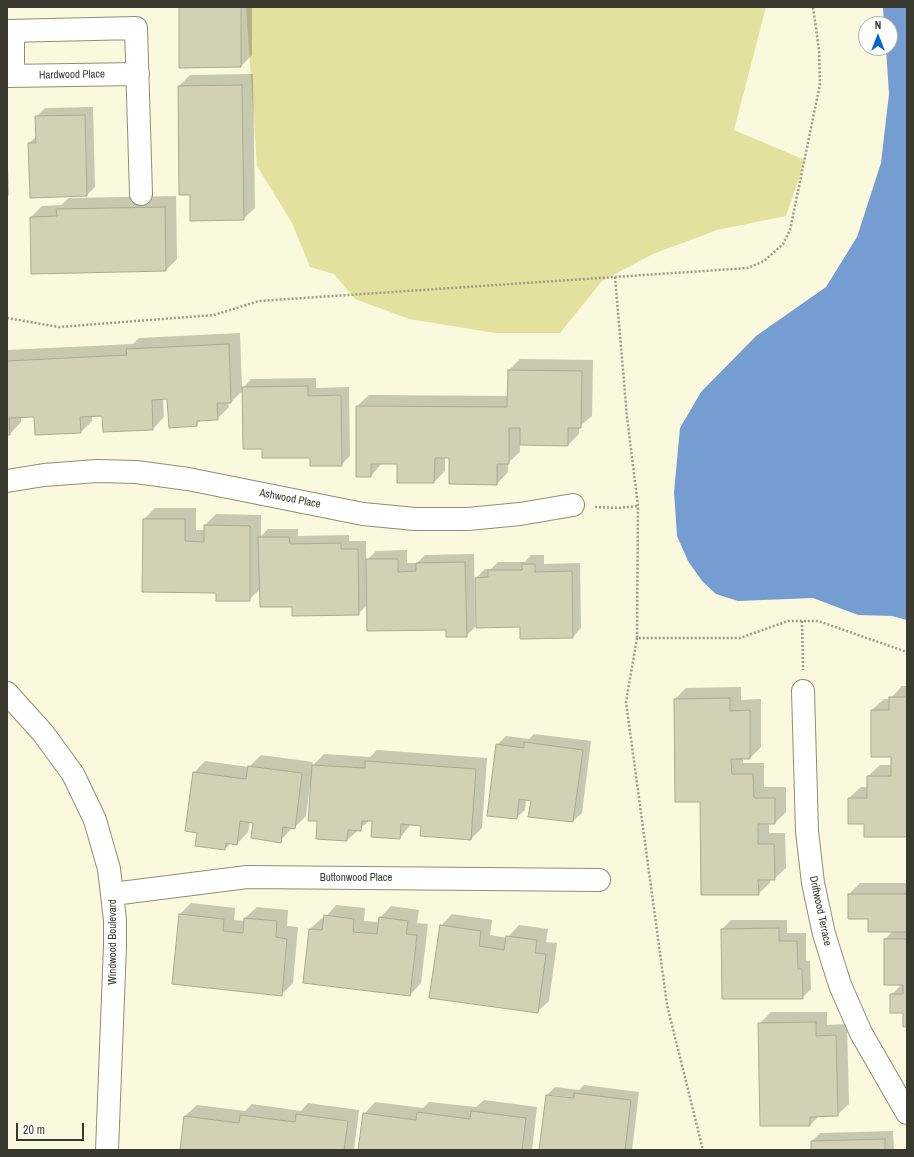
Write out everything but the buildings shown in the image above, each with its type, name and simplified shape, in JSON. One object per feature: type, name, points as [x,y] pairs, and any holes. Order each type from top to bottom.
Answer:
[{"type":"street","points":[[10,76],[10,31],[136,28],[141,194]]},
{"type":"street","name":"Hardwood Place","points":[[10,76],[138,74]]},
{"type":"street","name":"Ashwood Place","points":[[7,481],[44,475],[97,471],[136,472],[188,478],[363,514],[415,519],[468,519],[520,514],[573,505]]},
{"type":"street","name":"Driftwood Terrace","points":[[803,691],[807,831],[813,883],[824,934],[840,985],[861,1033],[907,1113]]},
{"type":"street","name":"Windwood Boulevard","points":[[7,693],[43,732],[73,774],[97,826],[108,863],[113,894],[116,946],[107,1150]]},
{"type":"street","name":"Buttonwood Place","points":[[113,894],[247,877],[599,880]]},
{"type":"path","points":[[7,318],[59,327],[214,315],[259,301],[748,268],[764,261],[783,244],[790,230],[820,84],[819,50],[813,7]]},
{"type":"path","points":[[615,277],[627,417],[638,506],[637,638],[626,702],[667,1005],[703,1150]]},
{"type":"path","points":[[573,505],[618,508],[638,506]]},
{"type":"path","points":[[637,638],[740,638],[788,621],[818,621],[907,652]]},
{"type":"path","points":[[802,621],[803,691]]},
{"type":"shaded area","points":[[246,7],[766,7],[734,130],[805,160],[786,216],[717,230],[653,254],[602,281],[560,333],[495,333],[409,319],[355,299],[334,274],[310,267],[292,223],[257,166]]},
{"type":"water","points":[[883,7],[907,7],[907,620],[892,616],[858,615],[813,598],[738,601],[716,594],[702,581],[688,561],[677,536],[674,492],[680,428],[701,392],[756,336],[826,287],[857,237],[881,163],[889,94],[887,56],[898,56],[898,16],[884,16]]}]
